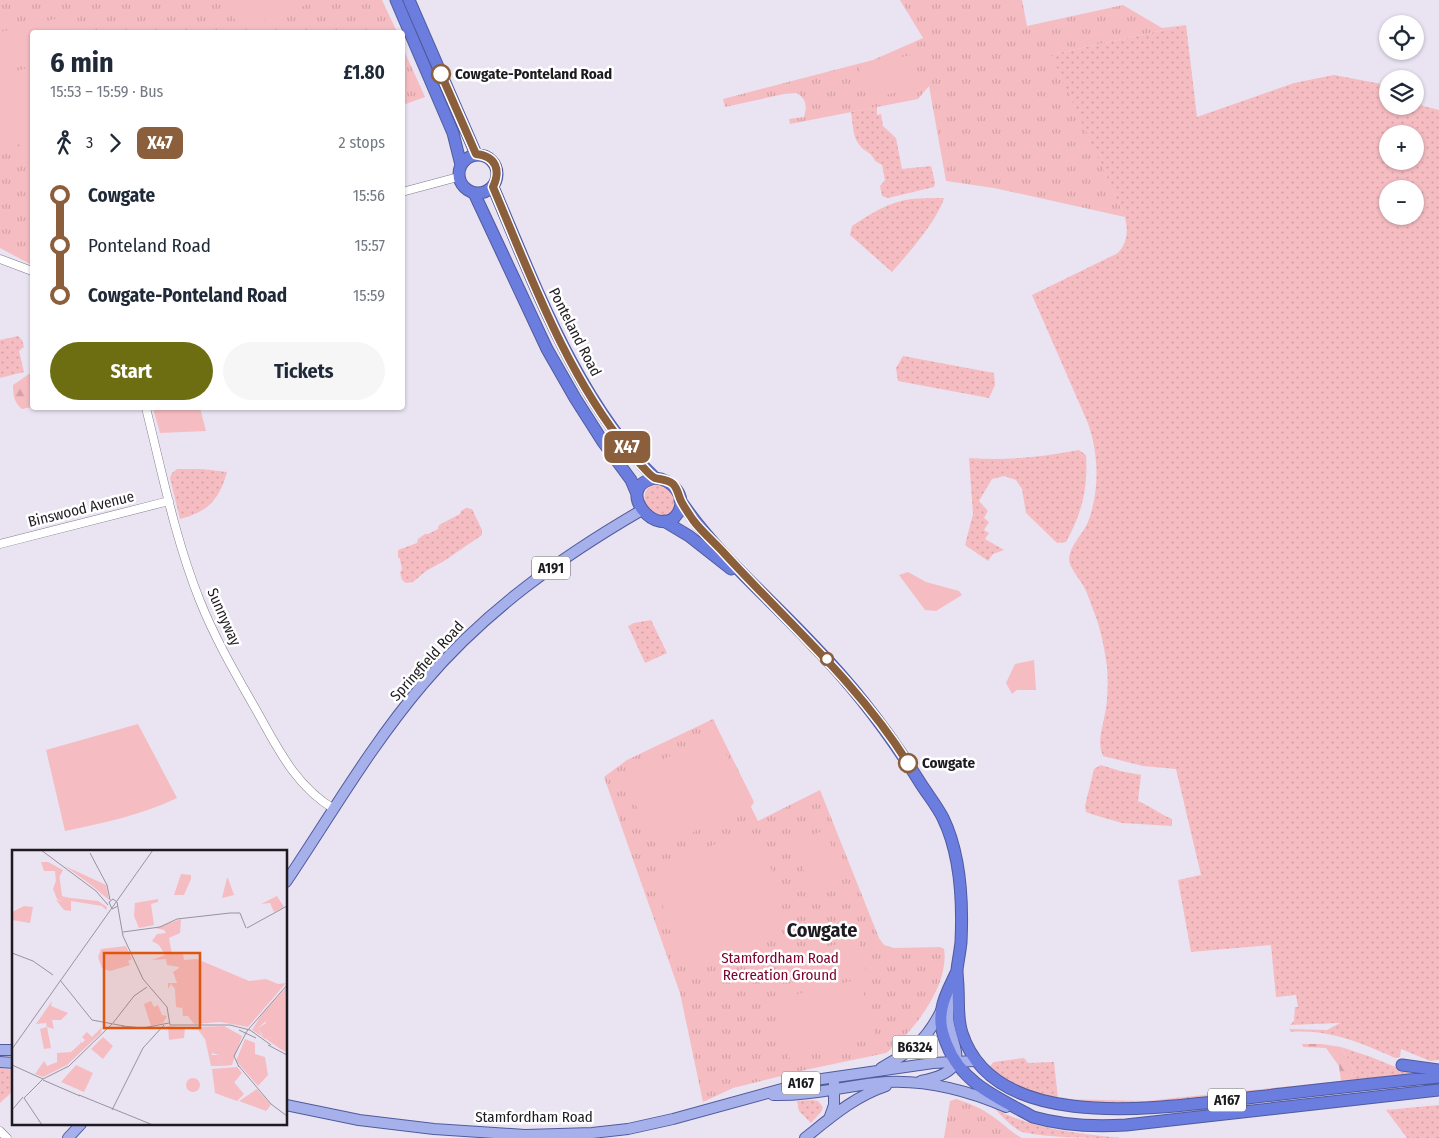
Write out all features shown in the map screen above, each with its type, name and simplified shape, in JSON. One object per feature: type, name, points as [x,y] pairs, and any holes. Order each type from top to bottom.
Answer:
[{"type":"highway","points":[[396,0],[452,132],[460,165],[458,177]]},
{"type":"highway","points":[[408,0],[476,154],[465,159],[460,165]]},
{"type":"highway","name":"Ponteland Road","points":[[476,154],[483,155],[495,164],[497,178],[493,187],[556,334],[611,426],[628,449],[655,478]]},
{"type":"highway","name":"Ponteland Road","points":[[458,177],[465,189],[474,194],[547,349],[603,442],[631,480],[637,494]]},
{"type":"highway","points":[[474,194],[488,191],[493,187]]},
{"type":"highway","points":[[642,510],[637,494],[641,484],[655,478]]},
{"type":"highway","name":"A167","points":[[655,478],[665,479],[673,485],[678,492],[680,500],[694,520],[756,588],[818,650],[865,704],[905,759],[942,818],[952,841],[958,863],[961,942],[957,971],[958,1016],[961,1032],[975,1061],[993,1080],[1017,1095],[1050,1106],[1083,1112],[1161,1108],[1439,1076]]},
{"type":"highway","points":[[664,521],[674,517],[679,511],[680,500]]},
{"type":"highway","name":"A167","points":[[642,510],[652,519],[664,521],[689,536],[756,588]]},
{"type":"highway","name":"A167","points":[[957,971],[942,1010],[942,1032],[949,1052],[966,1076],[976,1084],[1033,1117],[1058,1123],[1103,1126],[1439,1090]]},
{"type":"highway","points":[[1402,1065],[1439,1070]]},
{"type":"main road","name":"Springfield Road","points":[[288,879],[354,776],[388,728],[424,683],[451,654],[511,597],[538,576],[642,510]]},
{"type":"main road","name":"A167","points":[[955,1062],[957,1048],[950,1030],[949,1009],[950,1002],[958,987]]},
{"type":"main road","name":"B6324","points":[[875,1071],[904,1056],[922,1041],[942,1010]]},
{"type":"main road","name":"Stamfordham Road","points":[[762,1095],[793,1094],[875,1071],[975,1061]]},
{"type":"main road","name":"B6324","points":[[915,1082],[928,1080],[949,1071],[955,1062]]},
{"type":"main road","points":[[805,1138],[845,1107],[873,1090],[898,1082]]},
{"type":"main road","name":"A167","points":[[848,1086],[915,1082],[964,1091],[1033,1117]]},
{"type":"main road","name":"Stamfordham Road","points":[[288,1105],[359,1120],[424,1128],[497,1134],[556,1135],[592,1133],[642,1126],[801,1083],[836,1083]]},
{"type":"main road","points":[[829,1119],[834,1105],[836,1083],[845,1083],[848,1086],[848,1098],[845,1107]]},
{"type":"main road","name":"Stamfordham Road","points":[[288,1101],[304,1108]]},
{"type":"main road","points":[[68,1138],[79,1126]]},
{"type":"street","points":[[405,191],[458,177]]},
{"type":"street","points":[[0,260],[30,271]]},
{"type":"street","name":"Sunnyway","points":[[146,410],[169,501],[200,600],[221,648],[297,779],[321,801],[334,809]]},
{"type":"street","name":"Binswood Avenue","points":[[0,544],[169,501]]},
{"type":"street","points":[[0,1131],[7,1138]]},
{"type":"green space","points":[[0,0],[382,0],[396,30],[30,30],[30,264],[0,248]]},
{"type":"green space","points":[[227,0],[319,0],[239,30]]},
{"type":"green space","points":[[900,0],[1022,0],[1027,26],[1123,5],[1162,28],[1186,25],[1054,54],[1052,57],[1125,217],[994,188],[946,181],[929,86],[918,99],[790,124],[789,119],[804,117],[805,113],[806,106],[804,101],[797,93],[725,107],[723,99],[873,60],[923,38]]},
{"type":"green space","points":[[76,14],[80,30],[30,30],[30,60],[0,68],[0,32]]},
{"type":"green space","points":[[1186,25],[1197,117],[1294,83],[1334,75],[1379,83],[1379,115],[1424,115],[1424,106],[1439,110],[1439,1060],[1430,1061],[1401,1049],[1400,1057],[1395,1058],[1357,1042],[1332,1035],[1291,1032],[1289,1029],[1327,1030],[1340,1023],[1290,1025],[1294,1021],[1295,1007],[1298,1007],[1296,995],[1276,997],[1271,945],[1191,952],[1178,880],[1201,875],[1176,769],[1143,766],[1103,756],[1100,738],[1108,687],[1105,651],[1088,596],[1069,559],[1074,544],[1088,522],[1095,497],[1096,458],[1094,445],[1087,421],[1032,295],[1118,253],[1125,240],[1127,227],[1125,217],[1051,58],[1054,54]]},
{"type":"green space","points":[[405,53],[425,97],[405,104]]},
{"type":"green space","points":[[911,55],[919,87],[867,99],[859,67]]},
{"type":"green space","points":[[30,68],[30,145],[21,147],[20,144],[0,149],[0,75]]},
{"type":"green space","points":[[877,107],[877,115],[881,114],[883,126],[896,138],[902,169],[931,166],[935,183],[934,187],[888,198],[882,196],[880,186],[885,180],[882,165],[875,161],[871,154],[858,143],[854,135],[851,112]]},
{"type":"green space","points":[[944,198],[929,227],[892,272],[850,235],[852,226],[888,205],[912,199]]},
{"type":"green space","points":[[18,336],[22,340],[24,347],[19,351],[24,372],[0,378],[0,340]]},
{"type":"green space","points":[[903,356],[994,373],[995,385],[989,398],[898,381],[896,368]]},
{"type":"green space","points":[[30,373],[30,407],[22,409],[17,404],[13,385]]},
{"type":"green space","points":[[154,410],[201,410],[206,431],[160,433]]},
{"type":"green space","points":[[1079,450],[1086,455],[1085,490],[1080,511],[1066,542],[1057,543],[1026,513],[1022,489],[1016,480],[1004,476],[992,479],[979,501],[988,511],[984,518],[989,522],[984,530],[989,533],[985,539],[1004,550],[993,554],[988,561],[965,545],[973,514],[969,458],[1024,458]]},
{"type":"green space","points":[[177,469],[227,472],[216,497],[206,508],[180,519],[170,478]]},
{"type":"green space","points":[[660,484],[673,494],[676,503],[675,508],[667,516],[658,515],[646,508],[644,498],[646,491],[651,486]]},
{"type":"green space","points":[[466,508],[472,509],[482,530],[482,535],[426,571],[413,582],[406,583],[402,580],[398,550],[417,543],[418,539],[425,534],[438,529],[439,525],[460,514]]},
{"type":"green space","points":[[908,572],[926,582],[959,591],[962,595],[936,611],[925,610],[899,575]]},
{"type":"green space","points":[[651,620],[667,653],[645,663],[628,626]]},
{"type":"green space","points":[[1034,660],[1036,690],[1017,690],[1012,694],[1006,683],[1015,664]]},
{"type":"green space","name":"Stamfordham Road Recreation Ground","points":[[713,719],[754,802],[751,807],[758,821],[820,790],[879,938],[884,945],[894,948],[940,947],[944,949],[944,963],[941,978],[935,992],[918,1021],[886,1053],[733,1088],[703,1102],[680,993],[604,777],[627,760]]},
{"type":"green space","points":[[138,724],[177,798],[136,814],[65,831],[46,750]]},
{"type":"green space","points":[[715,733],[751,802],[659,850],[623,780]]},
{"type":"green space","points":[[1101,765],[1141,775],[1138,801],[1172,819],[1172,826],[1122,823],[1086,812],[1085,806],[1094,769]]},
{"type":"green space","points":[[825,830],[844,878],[812,891],[793,843]]},
{"type":"green space","points":[[730,838],[744,838],[757,845],[765,855],[783,896],[781,918],[764,941],[745,951],[706,966],[690,962],[677,950],[665,915],[659,889],[660,876],[684,859]]},
{"type":"green space","points":[[858,939],[866,973],[806,988],[797,954]]},
{"type":"green space","points":[[860,979],[875,1036],[788,1058],[773,1000]]},
{"type":"green space","points":[[1302,1044],[1341,1047],[1354,1070],[1351,1077],[1341,1081],[1339,1066],[1326,1048],[1303,1047]]},
{"type":"green space","points":[[1341,1047],[1371,1057],[1411,1075],[1123,1107],[1060,1099],[1146,1101],[1341,1081],[1351,1077],[1354,1070]]},
{"type":"green space","points":[[1024,1058],[1028,1063],[1054,1062],[1058,1099],[1024,1092],[990,1068],[994,1062]]},
{"type":"green space","points":[[0,1068],[12,1070],[12,1092],[0,1103]]},
{"type":"green space","points":[[956,1099],[985,1112],[1022,1138],[944,1138],[950,1101]]},
{"type":"green space","points":[[797,1101],[818,1101],[823,1107],[811,1123],[799,1111]]},
{"type":"green space","points":[[1439,1105],[1439,1138],[1407,1138],[1386,1110]]},
{"type":"green space","points":[[995,1109],[1026,1122],[1056,1130],[1121,1138],[1057,1137],[1022,1132]]},
{"type":"bus line","name":"X47","points":[[441,74],[476,154],[483,155],[495,165],[497,178],[493,187],[556,334],[611,426],[628,449],[655,478],[665,479],[673,485],[678,492],[680,500],[694,520],[756,588],[818,650],[865,704],[908,763]]},
{"type":"place","name":"Cowgate-Ponteland Road","points":[[441,74]]},
{"type":"place","name":"Cowgate","points":[[908,763]]},
{"type":"district","name":"Cowgate","points":[[822,930]]}]
